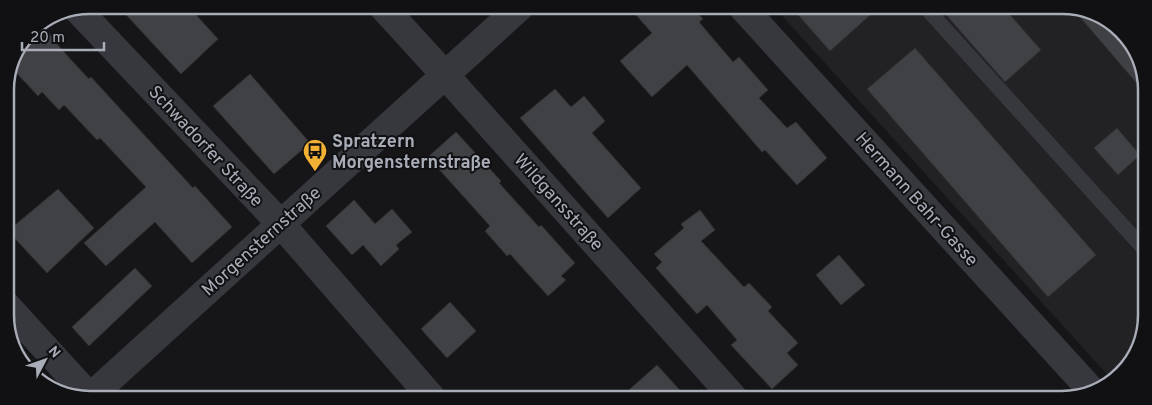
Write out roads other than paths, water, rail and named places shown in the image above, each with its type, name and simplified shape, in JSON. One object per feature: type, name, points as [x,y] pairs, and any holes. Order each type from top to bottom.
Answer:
[{"type":"street","name":"Schwadorfer Straße","points":[[82,14],[281,224],[426,391]]},
{"type":"street","name":"Wildgansstraße","points":[[389,14],[728,391]]},
{"type":"street","name":"Morgensternstraße","points":[[96,391],[512,14]]},
{"type":"street","name":"Hermann Bahr-Gasse","points":[[748,14],[1088,387]]},
{"type":"street","points":[[14,314],[85,391]]},
{"type":"lane","points":[[932,14],[1138,242]]},
{"type":"place","name":"Spratzern Morgensternstraße","points":[[315,172]]}]
